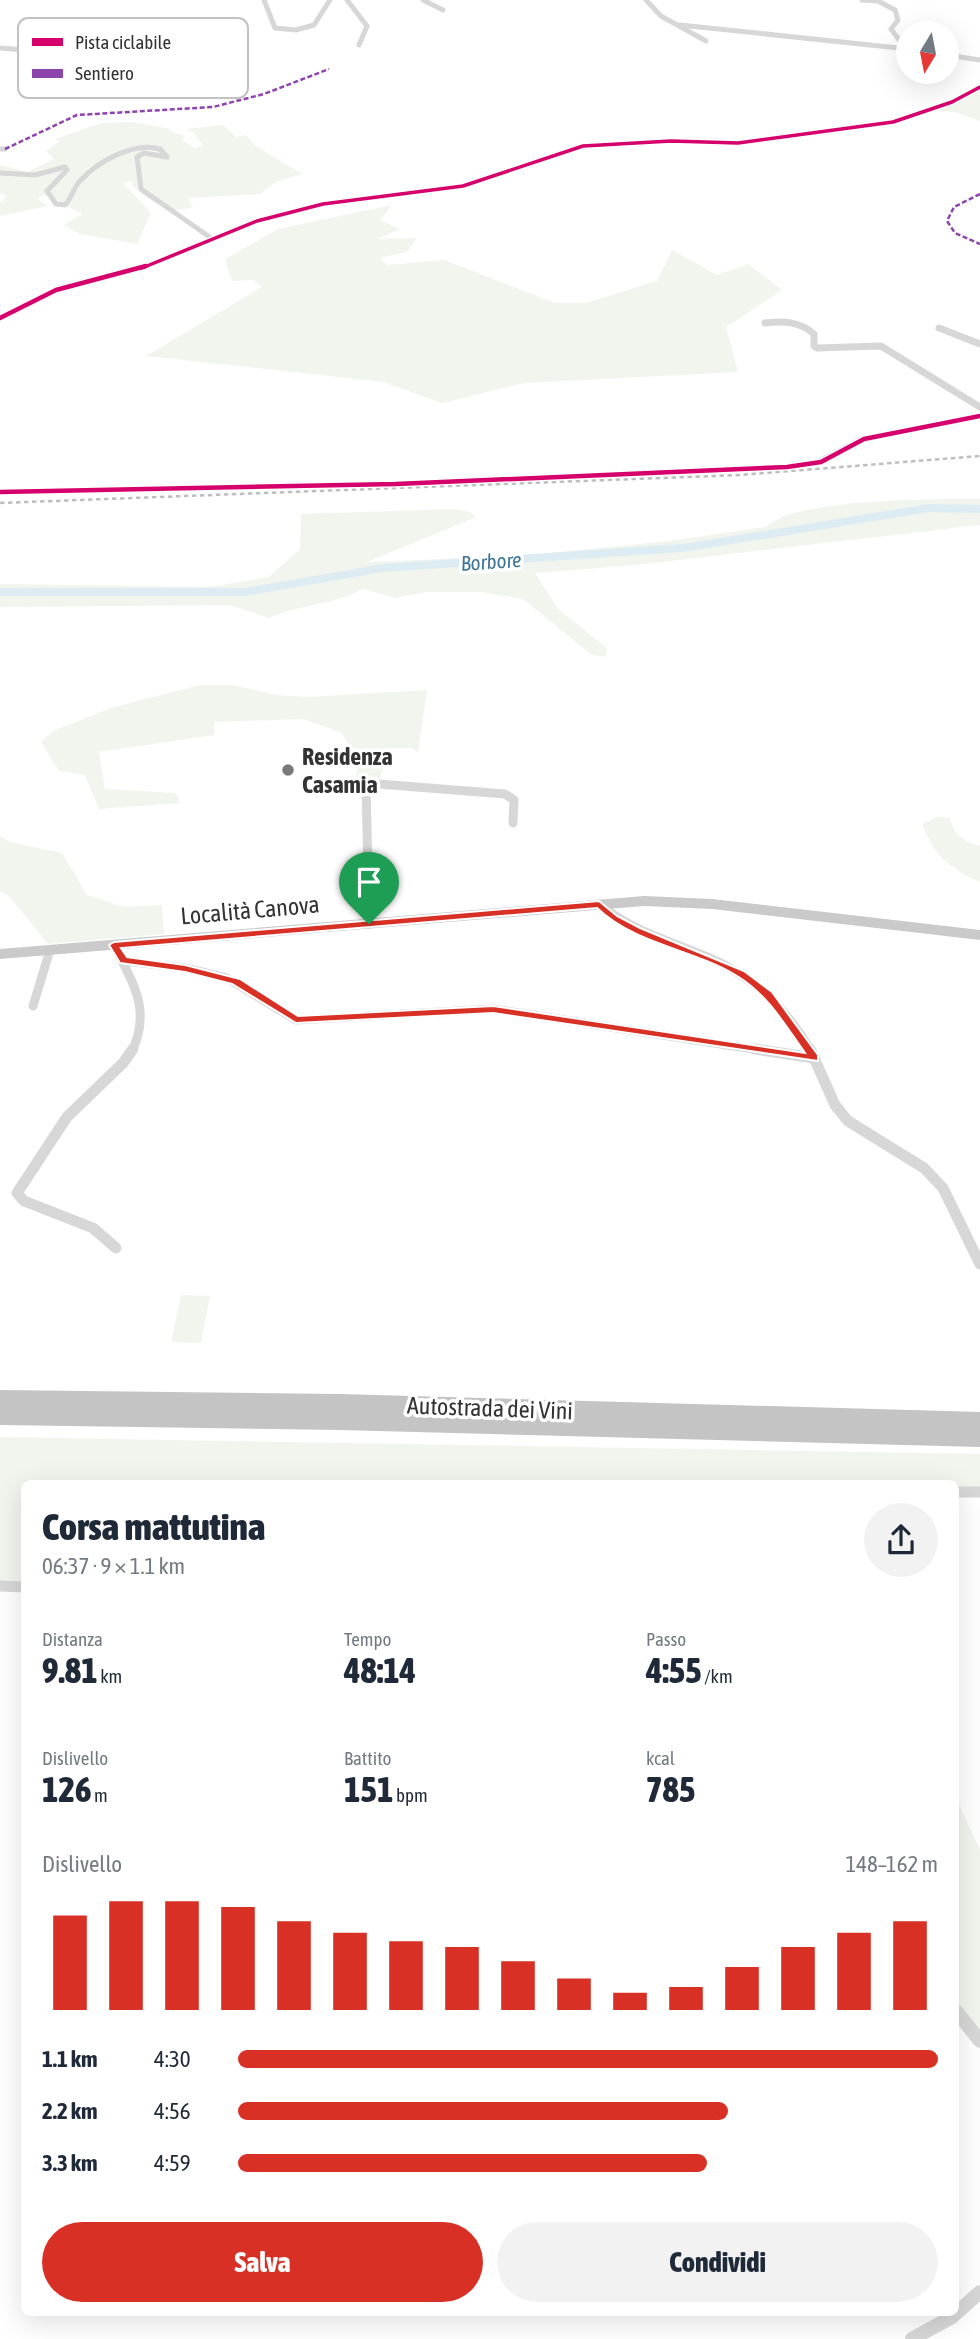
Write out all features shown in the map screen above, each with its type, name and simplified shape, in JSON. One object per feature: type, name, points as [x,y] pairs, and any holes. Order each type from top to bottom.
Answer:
[{"type":"highway","name":"Autostrada dei Vini","points":[[0,1400],[326,1403],[980,1422]]},
{"type":"highway","name":"Autostrada dei Vini","points":[[0,1415],[340,1420],[980,1437]]},
{"type":"main road","name":"Località Canova","points":[[0,954],[644,901],[712,904],[980,935]]},
{"type":"street","points":[[264,0],[275,28],[287,31],[314,25],[330,0]]},
{"type":"street","points":[[347,0],[367,26],[359,45]]},
{"type":"street","points":[[423,0],[443,10]]},
{"type":"street","points":[[646,0],[662,16],[706,41]]},
{"type":"street","points":[[862,0],[878,1],[895,10],[897,21]]},
{"type":"street","points":[[680,25],[896,48]]},
{"type":"street","points":[[0,48],[18,49]]},
{"type":"street","points":[[959,57],[980,60]]},
{"type":"street","points":[[0,318],[56,290],[136,271],[257,221],[323,204],[483,181],[583,146],[684,141],[738,143],[893,122],[952,102],[962,94],[980,87]]},
{"type":"street","points":[[0,173],[35,175],[66,167],[67,170],[47,191],[56,204],[65,205],[78,182],[126,149],[140,146],[160,150],[167,157],[144,153],[137,157],[141,189],[211,238]]},
{"type":"street","points":[[765,323],[789,321],[805,326],[814,334],[814,346],[817,348],[881,346],[980,407]]},
{"type":"street","points":[[939,328],[980,344]]},
{"type":"street","points":[[0,492],[396,484],[787,467],[813,464],[876,436],[980,416]]},
{"type":"street","points":[[369,924],[366,783],[505,794],[514,800],[513,823]]},
{"type":"street","points":[[599,904],[614,919],[740,973],[768,995],[814,1058],[840,1112],[861,1131],[923,1168],[942,1186],[980,1264]]},
{"type":"street","points":[[114,945],[124,961],[141,1004],[142,1028],[135,1048],[118,1070],[67,1118],[18,1193],[24,1202],[93,1228],[117,1248]]},
{"type":"street","points":[[33,1006],[50,950]]},
{"type":"street","points":[[124,961],[185,968],[227,978],[296,1020],[493,1009],[814,1058]]},
{"type":"street","points":[[959,1492],[980,1492]]},
{"type":"street","points":[[0,1586],[21,1587]]},
{"type":"street","points":[[959,2015],[980,2041]]},
{"type":"street","points":[[959,2310],[980,2292]]},
{"type":"street","points":[[912,2339],[952,2316]]},
{"type":"shaded area","points":[[980,90],[980,121],[955,112],[936,111]]},
{"type":"shaded area","points":[[132,122],[172,129],[169,131],[185,136],[182,140],[194,148],[203,146],[194,133],[186,129],[223,125],[236,137],[246,135],[256,146],[302,174],[276,182],[260,194],[188,198],[193,207],[183,209],[160,206],[132,186],[132,181],[123,183],[151,213],[137,244],[80,234],[64,225],[83,214],[45,195],[37,198],[48,206],[0,216],[0,203],[7,196],[0,193],[0,165],[27,172],[54,159],[46,151],[60,141],[55,139],[101,123]]},
{"type":"shaded area","points":[[392,205],[380,220],[400,229],[377,239],[417,238],[407,252],[380,258],[387,265],[444,260],[555,303],[586,303],[657,281],[672,250],[717,275],[748,264],[782,290],[726,327],[738,372],[524,383],[442,403],[383,382],[146,356],[262,287],[254,280],[232,281],[225,259],[278,229]]},
{"type":"shaded area","points":[[980,499],[980,525],[636,565],[535,573],[558,609],[607,648],[606,657],[592,655],[523,599],[481,592],[427,592],[395,598],[364,589],[269,618],[230,605],[0,607],[0,584],[210,587],[269,577],[300,549],[301,514],[456,509],[470,512],[476,517],[367,562],[519,556],[669,541],[766,527],[782,517],[835,505],[901,500]]},
{"type":"shaded area","points":[[200,685],[233,685],[277,695],[307,697],[427,690],[418,752],[411,748],[388,748],[380,780],[356,778],[358,761],[342,733],[303,719],[214,722],[214,735],[99,752],[105,789],[176,793],[180,803],[99,809],[85,775],[59,771],[41,742],[53,731],[114,707]]},
{"type":"shaded area","points":[[937,817],[950,818],[960,837],[980,846],[980,882],[951,866],[932,845],[922,824]]},
{"type":"shaded area","points":[[0,836],[10,842],[62,853],[87,895],[124,907],[162,905],[164,934],[48,944],[10,897],[0,891]]},
{"type":"shaded area","points":[[181,1295],[210,1296],[201,1343],[171,1342]]},
{"type":"shaded area","points":[[0,1437],[980,1454],[980,1492],[959,1492],[959,1480],[21,1480],[21,1587],[0,1586]]},
{"type":"shaded area","points":[[959,1804],[980,1850],[980,2041],[959,2015]]},
{"type":"waterway","name":"Borbore","points":[[0,592],[245,592],[383,568],[683,548],[929,508],[980,509]]},
{"type":"railway","points":[[0,503],[740,475],[980,456]]},
{"type":"marked path","points":[[5,149],[24,142],[57,122],[77,115],[180,111],[230,104],[329,69]]},
{"type":"marked path","points":[[980,194],[954,207],[947,221],[955,233],[980,244]]},
{"type":"cycle path","points":[[0,318],[56,290],[136,271],[170,254],[257,221],[323,204],[463,186],[583,146],[671,141],[738,143],[893,122],[952,102],[962,94],[980,87]]},
{"type":"cycle path","points":[[0,492],[396,484],[787,467],[821,462],[864,439],[980,416]]},
{"type":"place","name":"Residenza Casamia","points":[[288,770]]},
{"type":"route","points":[[599,904],[614,919],[636,930],[740,973],[768,995],[809,1047],[814,1058],[493,1009],[296,1020],[227,978],[185,968],[124,961],[114,945],[369,924],[599,904]]}]
